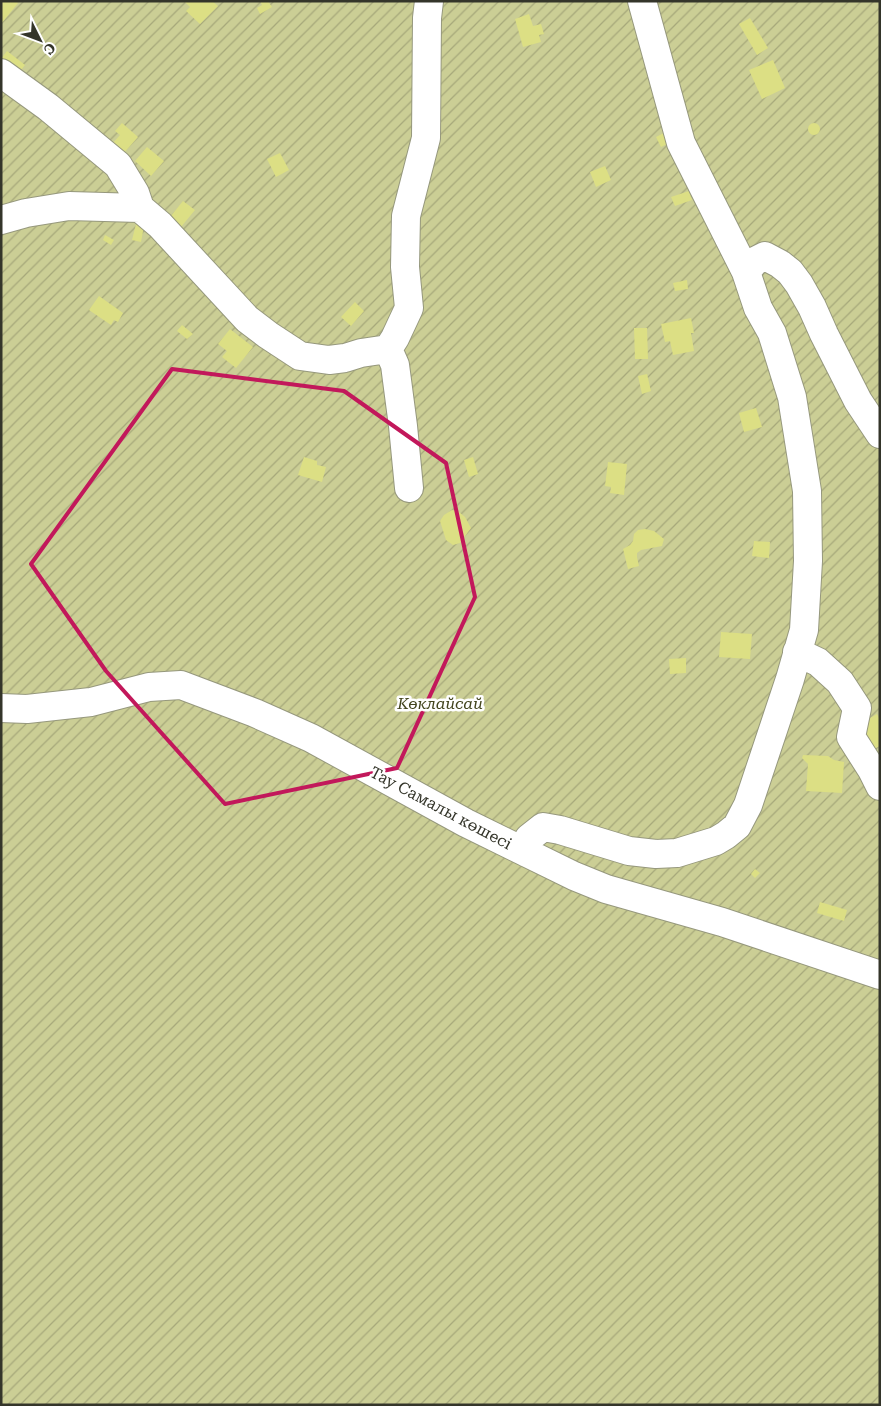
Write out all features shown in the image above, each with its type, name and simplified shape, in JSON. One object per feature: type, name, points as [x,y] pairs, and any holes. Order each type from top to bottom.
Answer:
[{"type":"street","points":[[526,853],[529,838],[543,827],[560,830],[629,851],[656,854],[677,854],[716,841],[726,835],[737,826],[748,805],[804,630],[808,561],[807,491],[792,396],[772,333],[758,308],[746,272],[681,143],[642,1]]},
{"type":"street","points":[[1,73],[48,107],[118,165],[135,193],[140,208],[160,224],[247,319],[300,356],[329,360],[345,358],[361,353],[388,349],[408,308],[405,267],[406,216],[426,138],[425,7]]},
{"type":"street","points":[[1,220],[26,213],[69,206],[140,208]]},
{"type":"street","points":[[746,272],[755,260],[765,256],[790,272],[812,307],[858,401],[880,434]]},
{"type":"street","points":[[388,349],[395,365],[409,488]]},
{"type":"street","points":[[797,652],[818,662],[840,682],[857,708],[851,737],[880,786]]},
{"type":"street","name":"Тау Самалы көшесі","points":[[1,708],[27,710],[91,702],[149,687],[181,685],[255,713],[311,738],[466,822],[574,876],[606,889],[722,922],[880,975]]},
{"type":"highlighted area","points":[[172,369],[344,391],[446,463],[475,597],[397,768],[225,804],[106,671],[31,564]]},
{"type":"green space","name":"Көклайсай","points":[[1,1],[880,1],[880,1405],[1,1405]]},
{"type":"building","points":[[1,1],[16,1],[18,3],[1,24]]},
{"type":"building","points":[[184,1],[212,1],[218,6],[200,24],[186,11],[190,7]]},
{"type":"building","points":[[260,1],[268,1],[272,7],[260,14],[257,8],[262,5]]},
{"type":"building","points":[[529,14],[533,26],[541,24],[544,34],[539,35],[541,42],[523,47],[515,19]]},
{"type":"building","points":[[750,18],[768,48],[757,55],[739,24]]},
{"type":"building","points":[[7,51],[25,65],[18,74],[1,61]]},
{"type":"building","points":[[773,60],[785,88],[762,99],[749,70]]},
{"type":"building","points":[[122,123],[138,137],[123,154],[112,144],[120,135],[115,131]]},
{"type":"building","points":[[812,123],[816,123],[820,129],[816,135],[812,135],[808,131],[808,127]]},
{"type":"building","points":[[664,133],[669,143],[661,147],[656,137]]},
{"type":"building","points":[[147,147],[164,161],[151,176],[135,161]]},
{"type":"building","points":[[280,153],[289,170],[276,177],[267,159]]},
{"type":"building","points":[[605,166],[611,180],[596,187],[590,172]]},
{"type":"building","points":[[689,191],[692,200],[675,206],[671,197]]},
{"type":"building","points":[[183,201],[195,210],[181,227],[170,217]]},
{"type":"building","points":[[136,224],[144,226],[141,242],[132,240]]},
{"type":"building","points":[[105,235],[114,240],[111,245],[103,240]]},
{"type":"building","points":[[687,280],[688,289],[675,291],[673,283]]},
{"type":"building","points":[[99,296],[123,313],[118,322],[114,320],[111,325],[89,310]]},
{"type":"building","points":[[355,302],[364,311],[351,326],[341,317]]},
{"type":"building","points":[[691,318],[694,333],[691,333],[694,351],[673,355],[670,341],[665,342],[661,324]]},
{"type":"building","points":[[182,325],[193,334],[187,339],[177,331]]},
{"type":"building","points":[[634,328],[647,328],[648,359],[635,359]]},
{"type":"building","points":[[230,329],[253,347],[236,368],[222,357],[227,351],[218,344]]},
{"type":"building","points":[[647,374],[651,391],[642,394],[638,376]]},
{"type":"building","points":[[756,408],[762,427],[744,432],[739,413]]},
{"type":"building","points":[[304,457],[317,461],[317,465],[326,467],[322,482],[298,475]]},
{"type":"building","points":[[473,457],[478,474],[469,477],[464,460]]},
{"type":"building","points":[[608,462],[627,464],[624,495],[610,493],[611,487],[605,486]]},
{"type":"building","points":[[452,510],[459,512],[465,517],[471,528],[460,543],[453,545],[446,540],[440,521],[444,515]]},
{"type":"building","points":[[638,530],[654,531],[664,539],[662,546],[641,550],[637,553],[639,566],[628,569],[623,549],[630,545],[634,534]]},
{"type":"building","points":[[754,541],[770,542],[769,558],[752,556]]},
{"type":"building","points":[[721,632],[752,634],[750,659],[719,657]]},
{"type":"building","points":[[686,658],[686,673],[670,674],[669,659]]},
{"type":"building","points":[[877,714],[880,720],[880,746],[872,750],[858,725]]},
{"type":"building","points":[[803,755],[828,756],[834,760],[844,762],[842,793],[806,791],[808,764],[802,758]]},
{"type":"building","points":[[755,869],[760,873],[755,878],[751,874]]},
{"type":"building","points":[[820,902],[847,910],[844,921],[817,913]]}]
